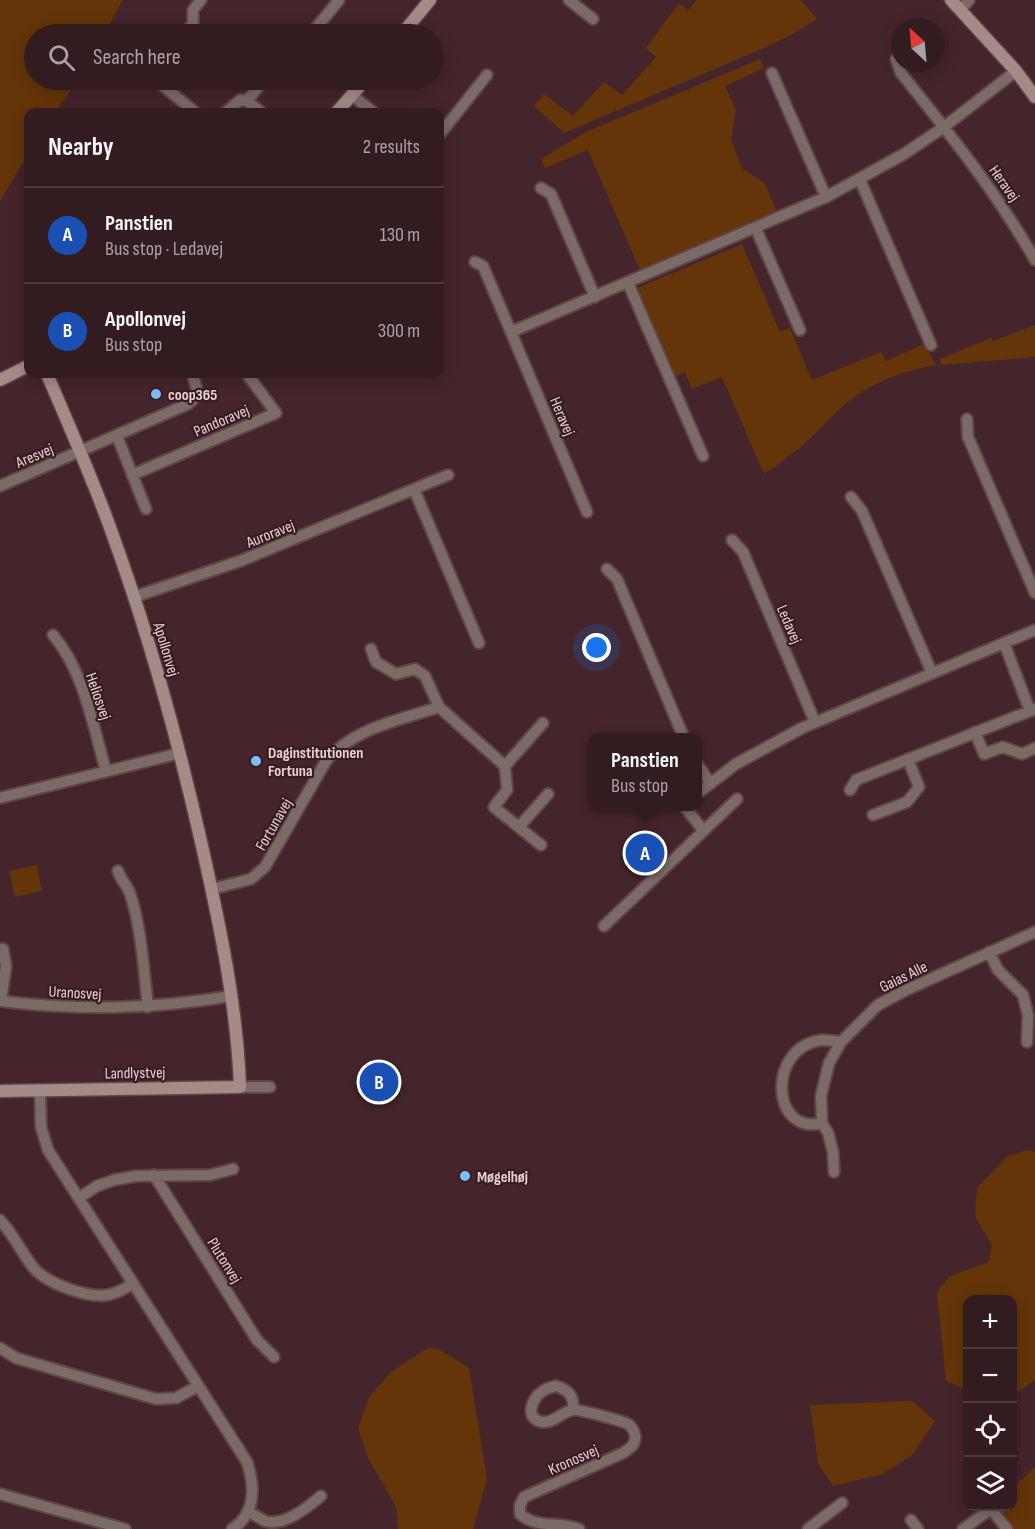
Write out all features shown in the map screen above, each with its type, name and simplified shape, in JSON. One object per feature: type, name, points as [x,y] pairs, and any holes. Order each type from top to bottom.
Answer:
[{"type":"street","points":[[193,24],[193,10],[201,0]]},
{"type":"street","points":[[319,24],[339,0]]},
{"type":"street","points":[[410,24],[430,0]]},
{"type":"street","points":[[569,0],[593,19]]},
{"type":"street","points":[[951,0],[965,4],[1035,97]]},
{"type":"street","points":[[511,332],[826,198],[860,180],[944,127],[1016,71]]},
{"type":"street","name":"Heravej","points":[[901,72],[985,180],[1035,260]]},
{"type":"street","points":[[772,73],[826,198]]},
{"type":"street","points":[[444,129],[487,75]]},
{"type":"street","points":[[168,90],[190,108]]},
{"type":"street","points":[[247,101],[256,90]]},
{"type":"street","points":[[341,108],[356,90]]},
{"type":"street","points":[[352,95],[368,108]]},
{"type":"street","points":[[231,108],[240,100],[247,101],[256,108]]},
{"type":"street","points":[[860,180],[931,345]]},
{"type":"street","points":[[541,188],[550,194],[595,297]]},
{"type":"street","points":[[756,229],[800,330]]},
{"type":"street","name":"Heravej","points":[[475,262],[483,266],[587,512]]},
{"type":"street","points":[[628,283],[703,456]]},
{"type":"street","points":[[0,380],[24,368]]},
{"type":"street","name":"Apollonvej","points":[[49,378],[112,532],[158,674],[180,753],[212,889],[232,996],[239,1043],[240,1087]]},
{"type":"street","name":"Pandoravej","points":[[80,452],[188,404],[194,400],[197,386],[194,378]]},
{"type":"street","name":"Pandoravej","points":[[132,475],[276,413],[250,378]]},
{"type":"street","points":[[967,419],[968,437],[1030,566],[1035,593]]},
{"type":"street","points":[[117,436],[146,509]]},
{"type":"street","name":"Aresvej","points":[[0,486],[80,452]]},
{"type":"street","name":"Auroravej","points":[[134,597],[243,560],[448,474]]},
{"type":"street","points":[[414,489],[479,643]]},
{"type":"street","points":[[851,497],[862,511],[932,673]]},
{"type":"street","name":"Ledavej","points":[[732,540],[743,552],[815,722]]},
{"type":"street","points":[[606,569],[617,579],[682,733]]},
{"type":"street","points":[[702,790],[756,753],[815,722],[1035,630]]},
{"type":"street","name":"Heliosvej","points":[[53,635],[66,651],[76,676],[106,771]]},
{"type":"street","points":[[850,790],[856,780],[1033,710],[1004,643]]},
{"type":"street","points":[[371,649],[376,662],[396,674],[415,669],[425,675],[439,707],[505,766],[507,790],[494,807],[541,845]]},
{"type":"street","name":"Fortunavej","points":[[212,889],[251,879],[265,867],[326,761],[335,750],[362,733],[439,707]]},
{"type":"street","points":[[505,766],[543,723]]},
{"type":"street","points":[[975,732],[984,754],[1003,747],[1022,754],[1035,748]]},
{"type":"street","points":[[0,798],[180,753]]},
{"type":"street","points":[[873,815],[907,802],[919,787],[908,759]]},
{"type":"street","points":[[702,771],[710,783]]},
{"type":"street","points":[[519,827],[548,794]]},
{"type":"street","points":[[604,926],[737,799]]},
{"type":"street","points":[[687,811],[703,830]]},
{"type":"street","points":[[118,871],[121,881],[128,890],[137,925],[148,1007]]},
{"type":"street","name":"Gaias Alle","points":[[834,1172],[833,1152],[828,1133],[822,1123],[821,1096],[829,1063],[841,1042],[878,1005],[1035,932]]},
{"type":"street","name":"Uranosvej","points":[[3,950],[6,966],[0,1001],[52,1007],[102,1009],[148,1007],[232,996]]},
{"type":"street","points":[[989,952],[998,970],[1023,995],[1028,1016],[1027,1042]]},
{"type":"street","points":[[822,1123],[812,1126],[803,1124],[795,1118],[783,1099],[780,1085],[792,1056],[800,1050],[822,1040],[841,1042]]},
{"type":"street","name":"Landlystvej","points":[[0,1090],[270,1087]]},
{"type":"street","points":[[40,1090],[43,1137],[79,1198],[247,1462],[253,1488],[248,1512],[232,1529]]},
{"type":"street","points":[[79,1198],[97,1186],[114,1180],[154,1175],[210,1175],[233,1169]]},
{"type":"street","name":"Plutonvej","points":[[154,1175],[257,1340],[274,1357]]},
{"type":"street","points":[[0,1220],[10,1231],[33,1267],[55,1284],[98,1296],[110,1295],[133,1284]]},
{"type":"street","points":[[0,1348],[16,1358],[156,1399],[176,1398],[198,1386]]},
{"type":"street","name":"Kronosvej","points":[[573,1410],[623,1421],[630,1425],[635,1439],[632,1447],[623,1453],[524,1497],[520,1505],[520,1514],[525,1522],[535,1527],[579,1529]]},
{"type":"street","points":[[0,1494],[124,1529]]},
{"type":"street","points":[[248,1512],[266,1521],[274,1522],[308,1508],[321,1496]]},
{"type":"street","points":[[808,1529],[842,1503]]},
{"type":"street","points":[[963,1529],[991,1509],[1007,1529]]},
{"type":"shaded area","points":[[0,0],[123,0],[110,24],[24,24],[24,90],[71,90],[58,108],[24,108],[24,161],[0,201]]},
{"type":"shaded area","points":[[697,0],[801,0],[817,19],[762,49],[564,133],[534,106],[544,94],[573,116],[604,82],[622,95],[656,57],[646,48],[679,3],[688,10]]},
{"type":"shaded area","points":[[760,59],[764,68],[725,86],[736,110],[731,140],[742,168],[765,184],[777,212],[640,270],[588,150],[545,168],[541,159],[586,132]]},
{"type":"shaded area","points":[[742,244],[780,332],[790,328],[812,380],[881,352],[886,361],[924,344],[936,365],[892,377],[859,393],[803,445],[764,474],[722,377],[692,389],[685,372],[675,377],[637,288]]},
{"type":"shaded area","points":[[1035,325],[1035,357],[941,365],[940,359],[991,338],[993,341]]},
{"type":"shaded area","points":[[37,865],[42,891],[15,897],[9,871]]},
{"type":"shaded area","points":[[1028,1150],[1035,1152],[1035,1380],[1017,1392],[1017,1295],[963,1295],[963,1388],[946,1381],[937,1292],[950,1276],[989,1262],[992,1245],[975,1216],[977,1188],[1008,1156]]},
{"type":"shaded area","points":[[428,1348],[439,1349],[469,1368],[487,1479],[473,1529],[398,1529],[396,1507],[368,1458],[358,1428],[369,1397],[391,1372]]},
{"type":"shaded area","points":[[912,1401],[935,1421],[912,1455],[883,1474],[833,1486],[818,1463],[810,1405]]},
{"type":"shaded area","points":[[1035,1467],[1035,1529],[1014,1529],[1001,1511],[1017,1511],[1017,1484]]},
{"type":"place","name":"coop365","points":[[156,394]]},
{"type":"place","name":"Daginstitutionen Fortuna","points":[[256,761]]},
{"type":"place","name":"Panstien","points":[[645,853]]},
{"type":"place","name":"Apollonvej","points":[[379,1082]]},
{"type":"place","name":"Møgelhøj","points":[[465,1176]]}]
